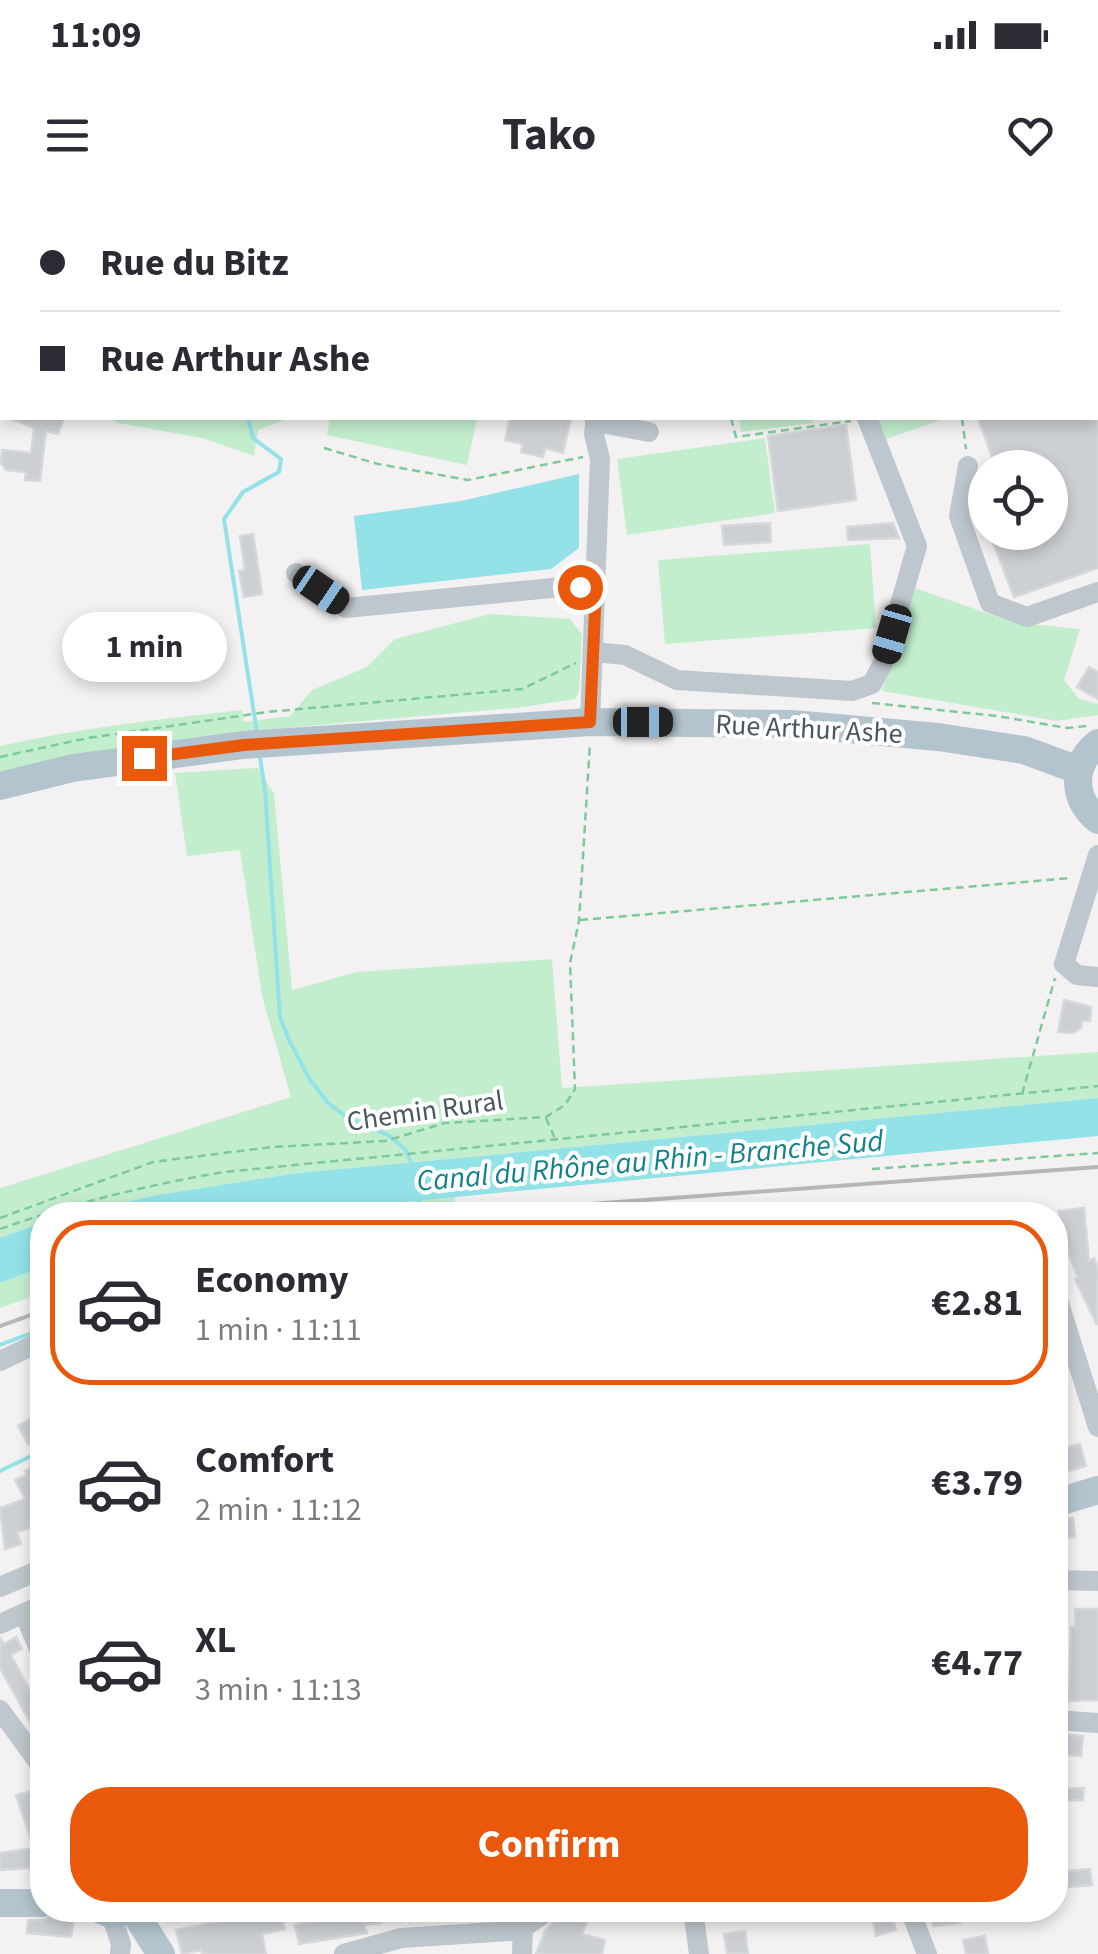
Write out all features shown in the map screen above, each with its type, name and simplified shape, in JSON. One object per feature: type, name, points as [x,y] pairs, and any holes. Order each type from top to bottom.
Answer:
[{"type":"main road","name":"Rue Arthur Ashe","points":[[0,786],[73,768],[244,745],[590,722],[792,724],[938,737],[1024,750],[1078,770]]},
{"type":"main road","points":[[1098,743],[1089,750],[1078,770],[1082,802],[1098,820]]},
{"type":"main road","points":[[1068,1498],[1098,1490]]},
{"type":"main road","points":[[0,1903],[30,1903]]},
{"type":"main road","points":[[129,1922],[160,1954]]},
{"type":"street","points":[[590,722],[600,456],[594,434],[596,420],[649,432]]},
{"type":"street","points":[[594,652],[625,654],[677,680],[852,692],[872,684],[883,663],[917,546],[869,420]]},
{"type":"street","points":[[968,466],[959,516],[968,541]]},
{"type":"street","points":[[971,550],[990,603],[1027,616],[1098,592]]},
{"type":"street","points":[[296,573],[346,608],[562,587],[596,588]]},
{"type":"street","points":[[1098,856],[1064,964],[1077,975],[1098,977]]},
{"type":"street","points":[[1068,1333],[1098,1427]]},
{"type":"street","points":[[0,1360],[30,1346]]},
{"type":"street","points":[[21,1615],[0,1591],[30,1575]]},
{"type":"street","points":[[1068,1580],[1098,1581]]},
{"type":"street","points":[[0,1710],[30,1751]]},
{"type":"street","points":[[1068,1721],[1098,1723]]},
{"type":"street","points":[[119,1922],[120,1954]]},
{"type":"street","points":[[491,1922],[491,1932]]},
{"type":"street","points":[[344,1954],[402,1938],[491,1932],[522,1928],[531,1922]]},
{"type":"street","points":[[695,1922],[699,1954]]},
{"type":"street","points":[[915,1922],[927,1954]]},
{"type":"street","points":[[522,1928],[522,1954]]},
{"type":"path","points":[[732,420],[736,437],[854,420]]},
{"type":"path","points":[[962,420],[968,466]]},
{"type":"path","points":[[324,448],[378,464],[468,480],[506,470],[600,456]]},
{"type":"path","points":[[0,757],[88,738],[267,712]]},
{"type":"path","name":"Chemin Rural","points":[[44,1202],[153,1162],[272,1147],[385,1141],[445,1124],[546,1116],[564,1105],[575,1089],[570,964],[579,920],[590,722]]},
{"type":"path","points":[[579,920],[1089,877]]},
{"type":"path","points":[[1022,1094],[1055,977],[1064,964]]},
{"type":"path","points":[[82,1202],[148,1185],[224,1172],[1098,1086]]},
{"type":"path","points":[[546,1116],[556,1141]]},
{"type":"path","points":[[872,1170],[1098,1152]]},
{"type":"path","name":"Chemin Rural","points":[[0,1218],[30,1207]]},
{"type":"path","points":[[0,1230],[30,1219]]},
{"type":"green space","points":[[112,420],[285,420],[258,430],[254,456],[202,438]]},
{"type":"green space","points":[[330,420],[477,420],[467,465],[327,435]]},
{"type":"green space","points":[[739,420],[813,420],[813,423],[741,432]]},
{"type":"green space","points":[[876,420],[941,420],[883,440]]},
{"type":"green space","points":[[765,438],[775,513],[627,535],[617,459]]},
{"type":"green space","points":[[870,544],[876,628],[665,644],[658,560]]},
{"type":"green space","points":[[915,588],[1012,622],[1080,629],[1064,680],[1079,699],[1098,704],[1098,715],[1057,721],[882,691]]},
{"type":"green space","points":[[490,614],[570,619],[582,634],[579,693],[575,699],[194,738],[0,773],[0,746],[30,740],[242,710],[244,722],[290,716],[312,690],[367,667],[395,639]]},
{"type":"green space","points":[[258,768],[274,793],[292,990],[357,972],[552,959],[562,1088],[1098,1052],[1098,1098],[298,1173],[127,1202],[30,1202],[30,1228],[0,1239],[0,1188],[291,1097],[262,996],[240,850],[187,856],[175,773]]},
{"type":"green space","points":[[455,1196],[455,1202],[395,1202]]},
{"type":"green space","points":[[30,1272],[30,1297],[0,1308],[0,1283]]},
{"type":"water","points":[[579,474],[579,548],[551,569],[362,590],[354,516],[461,501]]},
{"type":"water","name":"Canal du Rhône au Rhin - Branche Sud","points":[[1098,1098],[1098,1136],[402,1202],[127,1202],[298,1173]]},
{"type":"water","points":[[30,1227],[30,1272],[0,1283],[0,1238]]},
{"type":"building","points":[[15,420],[63,420],[58,434],[46,431],[40,481],[25,480],[26,472],[6,470],[1,463],[2,450],[31,453],[34,428]]},
{"type":"building","points":[[510,420],[571,420],[563,453],[545,448],[543,457],[521,452],[523,444],[505,440]]},
{"type":"building","points":[[979,420],[1098,420],[1098,568],[1014,597],[996,550],[1068,550],[1068,450],[990,450]]},
{"type":"building","points":[[846,425],[856,500],[778,511],[768,436]]},
{"type":"building","points":[[770,523],[771,542],[724,545],[722,526]]},
{"type":"building","points":[[893,523],[899,538],[848,540],[847,527]]},
{"type":"building","points":[[253,534],[262,594],[244,597],[239,571],[245,570],[240,536]]},
{"type":"building","points":[[1089,667],[1098,672],[1098,699],[1077,687]]},
{"type":"building","points":[[1064,1000],[1091,1007],[1090,1021],[1082,1021],[1081,1028],[1073,1033],[1058,1032]]},
{"type":"building","points":[[1084,1208],[1089,1261],[1094,1258],[1098,1268],[1097,1325],[1075,1279],[1078,1278],[1068,1253],[1068,1210]]},
{"type":"building","points":[[30,1418],[30,1443],[28,1444],[18,1426]]},
{"type":"building","points":[[1080,1444],[1086,1466],[1068,1471],[1068,1447]]},
{"type":"building","points":[[30,1468],[30,1528],[17,1532],[21,1544],[5,1549],[0,1508],[25,1499],[15,1480],[27,1475],[25,1471]]},
{"type":"building","points":[[1073,1518],[1075,1537],[1068,1538],[1068,1519]]},
{"type":"building","points":[[1075,1609],[1098,1609],[1098,1700],[1069,1701]]},
{"type":"building","points":[[16,1637],[22,1649],[11,1655],[30,1691],[30,1722],[0,1668],[0,1638],[4,1644]]},
{"type":"building","points":[[1068,1735],[1083,1736],[1081,1756],[1068,1755]]},
{"type":"building","points":[[1084,1788],[1083,1800],[1068,1801],[1068,1789]]},
{"type":"building","points":[[30,1791],[30,1836],[16,1795]]},
{"type":"building","points":[[30,1849],[30,1868],[0,1870],[0,1853]]},
{"type":"building","points":[[1090,1869],[1092,1885],[1068,1887],[1068,1871]]},
{"type":"building","points":[[28,1920],[73,1922],[71,1937],[27,1933]]},
{"type":"building","points":[[216,1922],[283,1922],[285,1929],[262,1934],[266,1954],[202,1954],[201,1950],[182,1954],[176,1930]]},
{"type":"building","points":[[381,1922],[364,1925],[367,1933],[299,1944],[295,1925]]},
{"type":"building","points":[[554,1922],[587,1922],[582,1934],[605,1940],[602,1954],[536,1954],[545,1931]]},
{"type":"building","points":[[873,1922],[894,1922],[896,1930],[876,1936]]},
{"type":"building","points":[[932,1922],[960,1922],[960,1923],[933,1926]]},
{"type":"building","points":[[745,1931],[748,1954],[727,1953],[724,1934]]},
{"type":"building","points":[[985,1936],[988,1954],[966,1954],[963,1940]]},
{"type":"waterway","points":[[248,420],[253,438],[281,459],[279,472],[243,492],[224,519],[257,733]]},
{"type":"waterway","name":"Canal du Rhône au Rhin - Branche Sud","points":[[260,757],[280,1017],[309,1078],[328,1103],[348,1118],[388,1135],[405,1149],[413,1167]]},
{"type":"waterway","name":"Canal du Rhône au Rhin - Branche Sud","points":[[418,1196],[419,1202]]},
{"type":"waterway","points":[[0,1345],[30,1334]]},
{"type":"waterway","points":[[0,1471],[30,1457]]},
{"type":"railway","points":[[617,1202],[1098,1167]]},
{"type":"railway","points":[[0,1326],[30,1315]]},
{"type":"route","points":[[144,758],[244,745],[590,722],[596,588],[580,587]]}]
